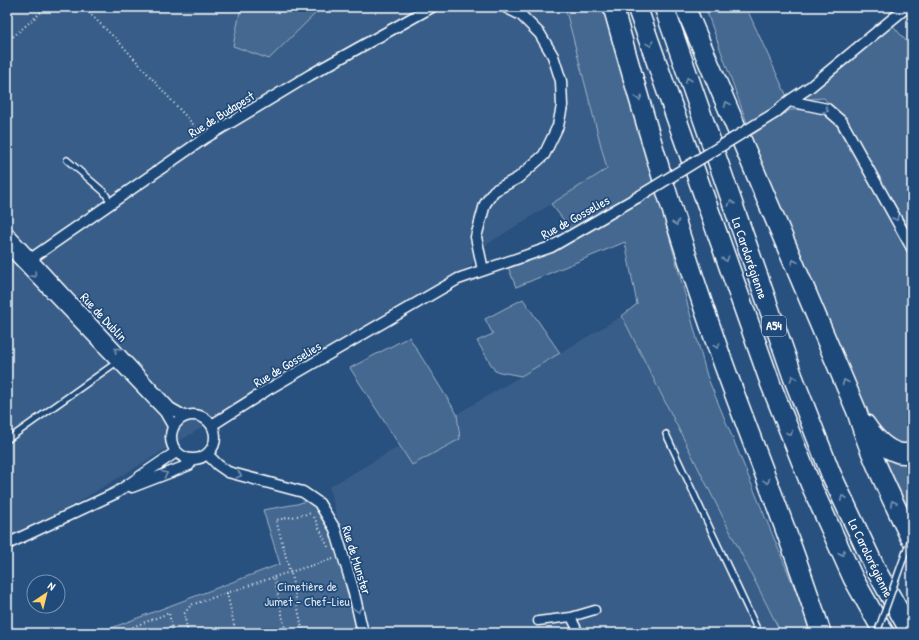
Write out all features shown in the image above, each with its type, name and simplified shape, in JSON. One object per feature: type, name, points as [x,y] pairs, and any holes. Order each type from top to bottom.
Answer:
[{"type":"highway","points":[[613,7],[670,205],[724,367],[781,519],[821,633]]},
{"type":"highway","name":"La Carolorégienne","points":[[637,7],[771,385],[810,483],[853,578],[884,633]]},
{"type":"highway","name":"La Carolorégienne","points":[[664,7],[796,385],[831,474],[876,570],[911,633]]},
{"type":"highway","points":[[686,7],[857,412],[865,438],[909,542]]},
{"type":"highway","points":[[857,412],[873,435],[884,445],[899,453],[912,453]]},
{"type":"street","name":"Rue de Budapest","points":[[32,258],[112,204],[205,138],[317,71],[432,7]]},
{"type":"street","points":[[483,270],[476,237],[485,204],[494,192],[518,178],[544,155],[558,126],[562,106],[561,81],[553,56],[540,34],[521,15],[505,7]]},
{"type":"street","name":"Rue de Gosselies","points":[[212,425],[267,390],[458,279],[551,247],[638,197],[775,113],[789,101],[810,87],[908,7]]},
{"type":"street","points":[[789,101],[827,109],[842,122],[912,248]]},
{"type":"street","name":"Rue de Dublin","points":[[7,232],[170,408],[184,416]]},
{"type":"street","name":"Rue de Dublin","points":[[7,247],[165,412],[173,426]]},
{"type":"street","points":[[189,414],[197,414],[204,417],[212,425],[216,436],[214,444],[207,454],[198,459],[182,457],[172,446],[170,438],[173,426],[184,416],[189,414]]},
{"type":"street","points":[[116,494],[176,452]]},
{"type":"street","name":"Rue de Munster","points":[[207,454],[228,472],[303,492],[319,503],[335,529],[353,589],[363,633]]},
{"type":"street","points":[[7,544],[116,494],[189,464],[193,459]]},
{"type":"street","points":[[538,621],[571,617],[595,610]]},
{"type":"street","points":[[571,617],[579,633]]},
{"type":"lane","points":[[67,160],[104,192],[112,204]]},
{"type":"lane","points":[[7,440],[117,362]]},
{"type":"lane","points":[[666,434],[759,633]]},
{"type":"lane","points":[[877,633],[909,542]]},
{"type":"path","points":[[7,42],[47,7]]},
{"type":"path","points":[[83,7],[121,44],[205,138]]},
{"type":"path","points":[[303,633],[290,573],[276,520],[312,513],[335,562]]},
{"type":"path","points":[[188,633],[184,614],[190,605],[334,559]]},
{"type":"path","points":[[274,577],[286,633]]},
{"type":"path","points":[[227,593],[236,633]]},
{"type":"path","points":[[131,633],[130,628],[169,613],[173,633]]},
{"type":"shaded area","points":[[7,7],[565,7],[607,169],[486,245],[471,265],[12,542],[7,536]]},
{"type":"shaded area","points":[[622,316],[781,633],[368,633],[329,487],[400,446],[412,465],[460,439],[457,414]]},
{"type":"green space","points":[[241,7],[322,7],[269,59],[233,46]]},
{"type":"green space","points":[[565,7],[607,7],[707,376],[813,633],[781,633],[622,316],[637,304],[625,242],[516,287],[506,262],[574,233],[551,204],[607,169]]},
{"type":"green space","points":[[705,7],[746,7],[789,101],[747,123]]},
{"type":"green space","points":[[890,22],[912,48],[912,234],[862,148],[824,98],[795,100]]},
{"type":"green space","points":[[827,109],[912,256],[912,490],[905,511],[746,139],[790,110]]},
{"type":"green space","points":[[523,299],[560,353],[521,376],[495,371],[477,341],[493,334],[485,319]]},
{"type":"green space","points":[[409,337],[457,414],[460,439],[412,465],[350,368]]},
{"type":"green space","name":"Cimetière de Jumet - Chef-Lieu","points":[[312,499],[333,538],[358,633],[98,633],[280,564],[263,510],[297,504]]},
{"type":"tram line","points":[[875,633],[912,525]]}]
